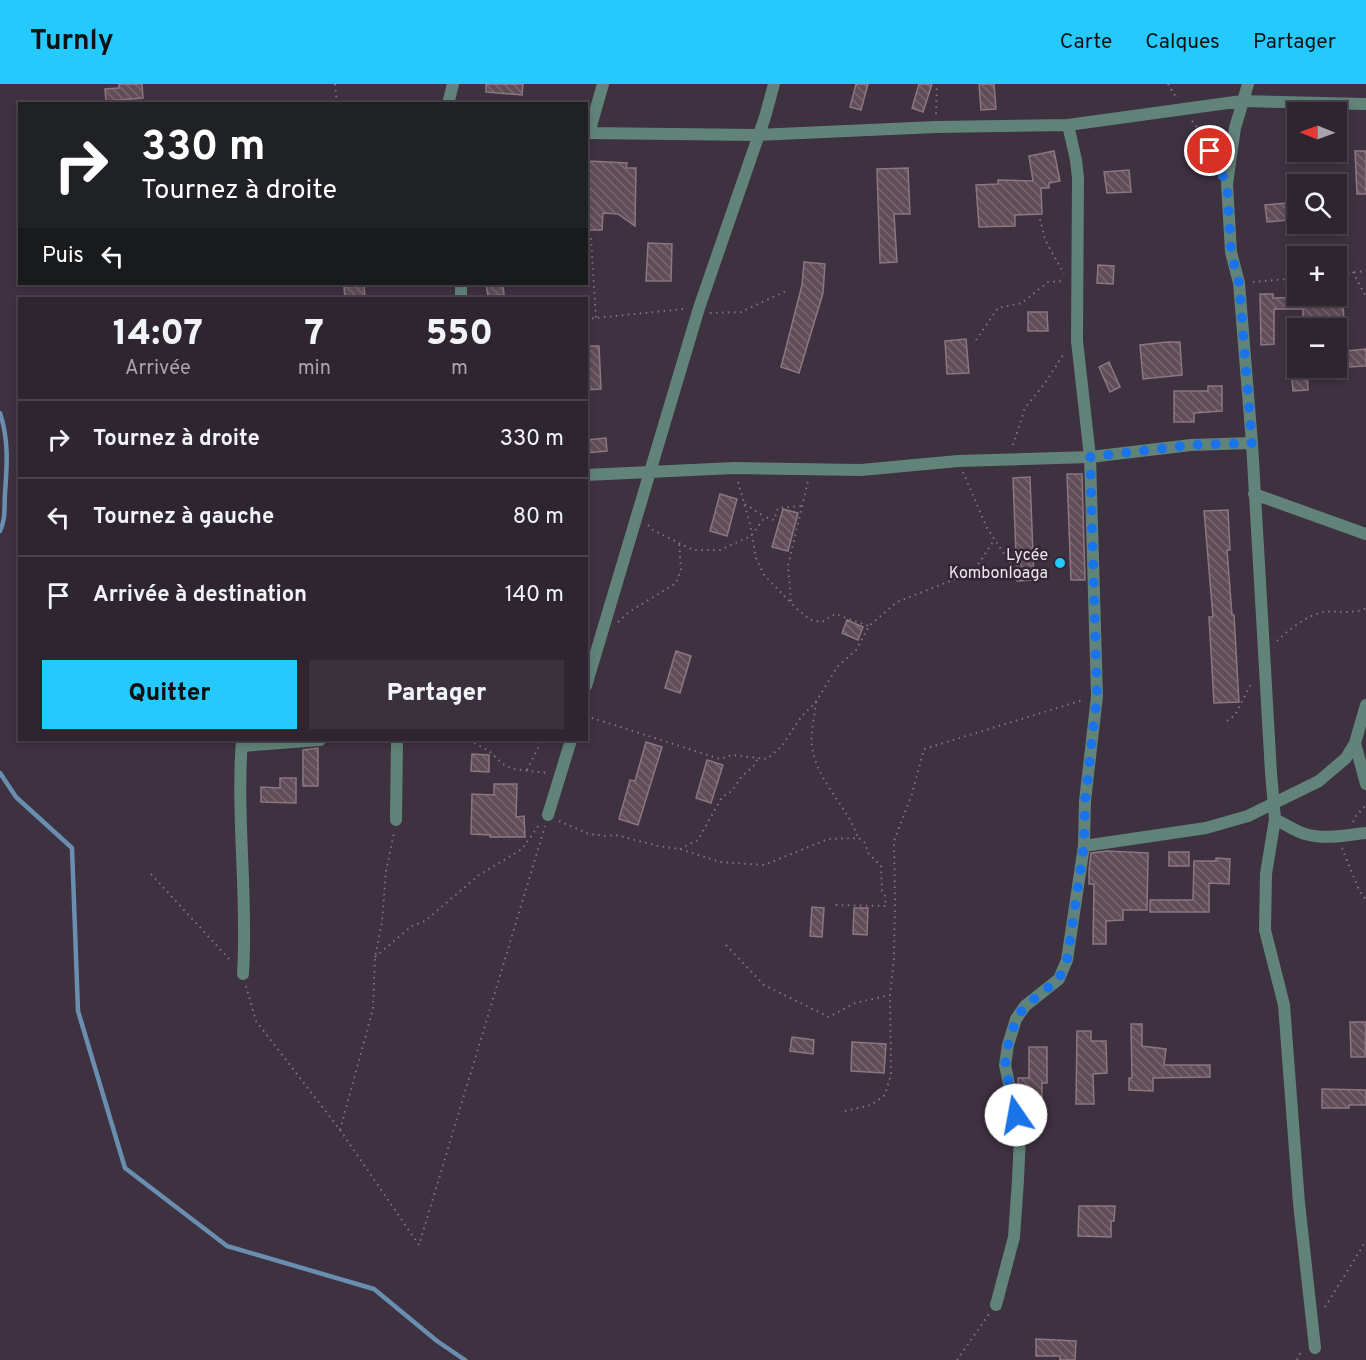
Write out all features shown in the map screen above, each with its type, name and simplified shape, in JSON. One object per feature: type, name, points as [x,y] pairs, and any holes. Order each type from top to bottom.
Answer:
[{"type":"street","points":[[448,102],[453,84]]},
{"type":"street","points":[[588,130],[603,84]]},
{"type":"street","points":[[588,680],[699,308],[774,84]]},
{"type":"street","points":[[1248,84],[1233,138],[1227,184],[1231,252],[1239,283],[1252,443],[1264,664],[1275,802],[1275,819],[1266,874],[1264,930],[1284,1005],[1299,1203],[1316,1348]]},
{"type":"street","points":[[588,133],[758,135],[936,127],[1068,125],[1242,101],[1366,104]]},
{"type":"street","points":[[996,1305],[1014,1237],[1018,1180],[1020,1135],[1005,1065],[1008,1045],[1020,1012],[1059,979],[1067,960],[1084,846],[1085,801],[1097,696],[1090,457],[1077,341],[1078,178],[1068,125]]},
{"type":"street","points":[[588,475],[734,468],[861,470],[958,461],[1090,457],[1191,445],[1252,443]]},
{"type":"street","points":[[1254,494],[1366,534]]},
{"type":"street","points":[[1084,846],[1206,828],[1248,816],[1319,780],[1346,758],[1355,743],[1366,705]]},
{"type":"street","points":[[243,974],[245,932],[240,853],[242,743],[294,741]]},
{"type":"street","points":[[396,820],[398,741]]},
{"type":"street","points":[[548,815],[571,741]]},
{"type":"street","points":[[1355,743],[1366,784]]},
{"type":"street","points":[[1275,819],[1313,836],[1366,833]]},
{"type":"path","points":[[335,84],[337,102]]},
{"type":"path","points":[[936,127],[937,84]]},
{"type":"path","points":[[1168,84],[1201,132],[1227,184]]},
{"type":"path","points":[[976,340],[998,308],[1022,303],[1048,282],[1067,281],[1045,240],[1040,219]]},
{"type":"path","points":[[588,236],[591,238],[596,319]]},
{"type":"path","points":[[1347,273],[1366,271]]},
{"type":"path","points":[[1353,272],[1366,297]]},
{"type":"path","points":[[1239,283],[1287,279]]},
{"type":"path","points":[[588,320],[699,308],[712,313],[741,312],[786,291]]},
{"type":"path","points":[[1002,459],[1011,451],[1025,408],[1045,383],[1066,350],[1077,341]]},
{"type":"path","points":[[958,461],[987,528],[1011,564]]},
{"type":"path","points":[[734,468],[756,558],[764,575],[811,620],[822,622],[835,614],[869,626]]},
{"type":"path","points":[[791,603],[788,566],[807,489],[809,469]]},
{"type":"path","points":[[743,504],[774,520],[778,508],[801,506]]},
{"type":"path","points":[[637,515],[653,530],[693,549],[720,550],[751,536],[765,517]]},
{"type":"path","points":[[588,717],[720,759],[732,755],[766,759],[782,746],[801,717],[816,702],[837,667],[856,650],[869,626],[897,602],[973,572],[995,539]]},
{"type":"path","points":[[603,631],[608,632],[629,612],[676,583],[681,569],[679,543]]},
{"type":"path","points":[[1264,664],[1278,640],[1295,626],[1322,612],[1357,613],[1366,608]]},
{"type":"path","points":[[1227,721],[1235,715],[1252,682]]},
{"type":"path","points":[[845,1111],[871,1105],[885,1095],[891,1074],[890,995],[894,958],[894,841],[912,794],[924,749],[1097,696]]},
{"type":"path","points":[[816,702],[812,743],[816,759],[826,785],[853,822],[859,837],[866,843],[868,853],[881,866],[882,891],[886,906],[834,905]]},
{"type":"path","points":[[471,741],[513,769],[560,774]]},
{"type":"path","points":[[527,770],[542,741]]},
{"type":"path","points":[[680,849],[698,840],[722,797],[732,791],[758,758]]},
{"type":"path","points":[[1366,805],[1343,836],[1359,890],[1366,900]]},
{"type":"path","points":[[548,815],[589,834],[616,835],[680,849],[720,862],[764,865],[828,839],[859,837]]},
{"type":"path","points":[[375,957],[412,926],[425,921],[479,875],[522,849],[548,815]]},
{"type":"path","points":[[151,874],[243,974],[256,1021],[340,1130],[419,1245],[548,815]]},
{"type":"path","points":[[340,1130],[373,1009],[375,957],[382,922],[386,871],[396,820]]},
{"type":"path","points":[[726,945],[764,985],[829,1017],[855,1003],[890,995]]},
{"type":"path","points":[[1324,1308],[1366,1241]]},
{"type":"path","points":[[957,1360],[996,1305]]},
{"type":"path","points":[[1297,1360],[1312,1326]]},
{"type":"building","points":[[119,84],[142,84],[143,98],[106,101],[105,89],[119,88]]},
{"type":"building","points":[[486,84],[523,84],[522,95],[486,92]]},
{"type":"building","points":[[856,84],[868,84],[861,110],[850,107]]},
{"type":"building","points":[[919,84],[932,84],[923,112],[912,108]]},
{"type":"building","points":[[979,84],[994,84],[996,109],[981,110]]},
{"type":"building","points":[[1054,151],[1060,181],[1049,183],[1049,188],[1041,188],[1042,214],[1015,215],[1015,226],[979,227],[976,185],[998,184],[998,180],[1033,181],[1029,156]]},
{"type":"building","points":[[1355,151],[1366,151],[1366,194],[1357,194]]},
{"type":"building","points":[[588,161],[627,163],[626,168],[636,168],[635,226],[618,214],[603,213],[602,230],[588,230]]},
{"type":"building","points":[[908,168],[910,214],[894,214],[897,262],[880,263],[877,169]]},
{"type":"building","points":[[1129,170],[1131,192],[1107,193],[1104,172]]},
{"type":"building","points":[[1287,203],[1287,220],[1267,222],[1265,205]]},
{"type":"building","points":[[648,243],[672,244],[671,281],[646,281]]},
{"type":"building","points":[[804,262],[825,264],[823,293],[799,373],[781,367],[802,285]]},
{"type":"building","points":[[1098,265],[1114,266],[1113,284],[1097,283]]},
{"type":"building","points":[[486,285],[503,285],[504,295],[488,296]]},
{"type":"building","points":[[364,286],[365,297],[345,297],[344,287]]},
{"type":"building","points":[[1260,294],[1273,294],[1273,298],[1287,298],[1287,306],[1343,306],[1344,318],[1303,318],[1303,309],[1274,309],[1274,344],[1261,345]]},
{"type":"building","points":[[1028,312],[1047,312],[1048,331],[1028,331]]},
{"type":"building","points":[[966,339],[969,373],[947,374],[945,341]]},
{"type":"building","points":[[1180,342],[1182,375],[1143,379],[1140,345]]},
{"type":"building","points":[[588,346],[599,346],[601,389],[588,390]]},
{"type":"building","points":[[1366,349],[1366,366],[1349,367],[1347,351]]},
{"type":"building","points":[[1109,362],[1120,387],[1110,392],[1099,367]]},
{"type":"building","points":[[1292,378],[1307,378],[1308,390],[1293,391]]},
{"type":"building","points":[[1208,386],[1222,386],[1222,411],[1194,413],[1194,422],[1174,422],[1174,391],[1208,391]]},
{"type":"building","points":[[606,438],[607,451],[588,453],[588,440]]},
{"type":"building","points":[[1067,474],[1082,474],[1085,580],[1071,580]]},
{"type":"building","points":[[1030,477],[1034,580],[1017,581],[1013,478]]},
{"type":"building","points":[[720,494],[737,499],[727,536],[710,531]]},
{"type":"building","points":[[783,509],[798,513],[788,551],[772,547]]},
{"type":"building","points":[[1228,510],[1230,550],[1227,550],[1232,615],[1234,615],[1239,702],[1214,703],[1209,617],[1213,617],[1204,511]]},
{"type":"building","points":[[847,620],[863,627],[858,640],[842,633]]},
{"type":"building","points":[[676,651],[691,656],[680,693],[665,688]]},
{"type":"building","points":[[646,742],[662,747],[638,825],[619,819],[630,780],[635,781]]},
{"type":"building","points":[[318,748],[318,786],[303,786],[303,750]]},
{"type":"building","points":[[472,754],[489,755],[489,772],[471,771]]},
{"type":"building","points":[[707,760],[723,765],[711,803],[696,798]]},
{"type":"building","points":[[280,778],[296,778],[296,803],[261,802],[261,787],[280,788]]},
{"type":"building","points":[[494,784],[517,784],[516,817],[524,816],[525,837],[490,837],[490,835],[471,834],[472,794],[494,795]]},
{"type":"building","points":[[1107,851],[1148,853],[1147,910],[1123,910],[1123,920],[1106,921],[1106,944],[1093,944],[1094,884],[1089,884],[1091,853]]},
{"type":"building","points":[[1169,852],[1189,852],[1189,866],[1169,866]]},
{"type":"building","points":[[1216,858],[1230,859],[1229,884],[1209,883],[1209,912],[1150,912],[1150,900],[1193,900],[1194,861],[1216,861]]},
{"type":"building","points":[[812,907],[824,908],[822,937],[810,936]]},
{"type":"building","points":[[854,908],[868,908],[867,935],[853,934]]},
{"type":"building","points":[[1350,1022],[1366,1022],[1365,1057],[1351,1057]]},
{"type":"building","points":[[1131,1024],[1142,1024],[1142,1046],[1166,1049],[1164,1065],[1210,1065],[1210,1077],[1153,1078],[1153,1091],[1129,1090],[1129,1078],[1132,1078]]},
{"type":"building","points":[[1077,1031],[1091,1031],[1091,1041],[1106,1041],[1107,1073],[1093,1074],[1094,1104],[1076,1104]]},
{"type":"building","points":[[792,1037],[814,1040],[813,1054],[790,1051]]},
{"type":"building","points":[[852,1042],[886,1044],[884,1073],[851,1071]]},
{"type":"building","points":[[1029,1047],[1047,1047],[1047,1083],[1042,1083],[1042,1109],[1023,1108],[1018,1086],[1018,1078],[1029,1078]]},
{"type":"building","points":[[1322,1089],[1366,1090],[1366,1105],[1349,1105],[1349,1108],[1322,1108]]},
{"type":"building","points":[[1079,1206],[1115,1206],[1114,1221],[1111,1221],[1111,1237],[1078,1236]]},
{"type":"building","points":[[1036,1339],[1076,1341],[1075,1360],[1060,1360],[1060,1356],[1036,1356]]},
{"type":"waterway","points":[[0,413],[5,433],[7,463],[4,517],[0,531]]},
{"type":"waterway","points":[[0,773],[16,797],[72,848],[78,1011],[125,1168],[227,1246],[374,1289],[437,1341],[465,1360]]},
{"type":"place","name":"Lycée Kombonloaga","points":[[1060,563]]},
{"type":"route","points":[[1016,1115],[1005,1065],[1008,1045],[1016,1019],[1025,1006],[1059,979],[1067,960],[1077,880],[1084,846],[1085,801],[1097,696],[1090,457],[1191,445],[1252,443],[1239,283],[1231,252],[1228,222],[1227,184],[1210,151]]}]
